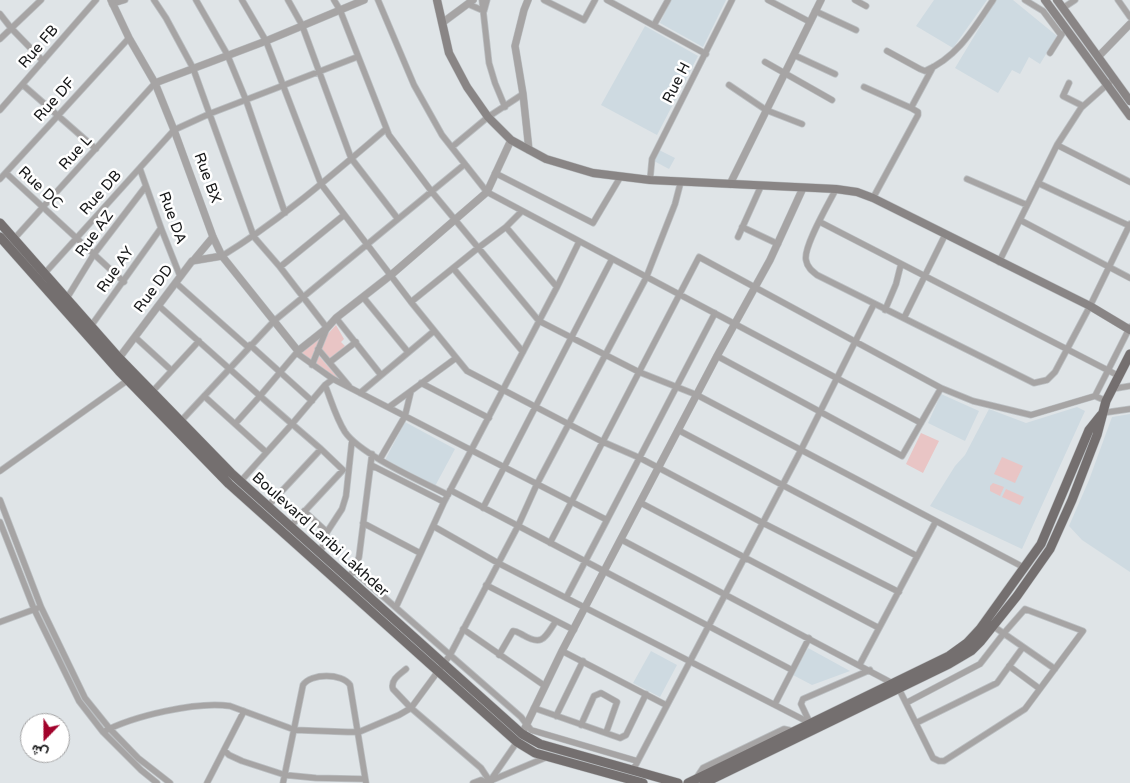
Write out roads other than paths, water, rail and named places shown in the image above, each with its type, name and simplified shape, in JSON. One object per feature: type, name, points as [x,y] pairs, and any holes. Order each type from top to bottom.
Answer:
[{"type":"main road","points":[[437,0],[449,53],[467,87],[488,117],[511,140],[546,159],[593,173],[650,180],[836,189],[857,192],[873,198],[1090,306],[1130,329]]},
{"type":"main road","points":[[1045,0],[1047,10],[1068,30],[1130,116]]},
{"type":"main road","points":[[1057,0],[1130,101]]},
{"type":"main road","name":"Boulevard Laribi Lakhder","points":[[0,223],[91,326],[128,380],[243,498],[522,734],[540,744],[635,765],[678,783]]},
{"type":"main road","name":"Boulevard Laribi Lakhder","points":[[0,237],[116,361],[152,392],[240,482],[347,578],[441,667]]},
{"type":"main road","points":[[688,783],[716,779],[958,650],[989,624],[1034,573],[1056,537],[1097,435],[1106,401],[1130,354]]},
{"type":"main road","points":[[895,684],[956,661],[976,647],[1041,544],[1050,527],[1089,430],[1102,412]]},
{"type":"main road","points":[[1025,568],[1034,573]]},
{"type":"main road","points":[[700,780],[793,731],[812,727]]},
{"type":"main road","name":"Boulevard Laribi Lakhder","points":[[522,734],[528,750],[643,783]]},
{"type":"street","points":[[0,39],[40,0]]},
{"type":"street","name":"Rue FB","points":[[0,110],[96,0]]},
{"type":"street","points":[[112,2],[125,0]]},
{"type":"street","points":[[154,0],[166,18],[192,68],[254,237],[280,267],[327,328]]},
{"type":"street","points":[[196,0],[227,54],[246,100],[284,213]]},
{"type":"street","points":[[242,0],[266,41],[321,184],[411,302],[467,371],[899,592]]},
{"type":"street","points":[[288,0],[302,25],[351,158],[398,219]]},
{"type":"street","points":[[334,0],[340,10],[386,129],[432,192],[539,321],[639,372],[697,395],[1025,568]]},
{"type":"street","points":[[155,82],[266,41],[364,0]]},
{"type":"street","points":[[378,0],[414,85],[442,135],[486,192],[921,423]]},
{"type":"street","points":[[482,0],[489,63],[495,84],[505,106]]},
{"type":"street","points":[[484,11],[487,0]]},
{"type":"street","points":[[528,0],[515,46],[523,94],[529,150]]},
{"type":"street","points":[[544,0],[584,20],[595,0]]},
{"type":"street","points":[[607,0],[706,54]]},
{"type":"street","points":[[654,25],[668,0]]},
{"type":"street","name":"Rue H","points":[[650,180],[652,159],[732,0]]},
{"type":"street","points":[[768,0],[810,22]]},
{"type":"street","points":[[730,184],[821,0]]},
{"type":"street","points":[[855,0],[866,6]]},
{"type":"street","points":[[887,51],[925,71],[953,54],[960,47],[993,0]]},
{"type":"street","points":[[1025,0],[1047,10],[1061,35]]},
{"type":"street","points":[[1063,8],[1075,0]]},
{"type":"street","points":[[1118,0],[1130,17]]},
{"type":"street","name":"Rue BX","points":[[112,2],[129,38],[155,82],[212,237],[222,256],[298,352]]},
{"type":"street","points":[[442,23],[471,2],[484,11]]},
{"type":"street","points":[[815,11],[856,30]]},
{"type":"street","points":[[0,14],[10,28],[43,61]]},
{"type":"street","points":[[1098,57],[1130,24]]},
{"type":"street","points":[[1050,53],[1061,35],[1068,30]]},
{"type":"street","name":"Rue DF","points":[[0,179],[129,38]]},
{"type":"street","points":[[794,55],[835,74]]},
{"type":"street","points":[[174,130],[209,114],[357,57]]},
{"type":"street","points":[[765,62],[832,100]]},
{"type":"street","points":[[911,108],[933,67]]},
{"type":"street","points":[[999,262],[1057,145],[1083,106],[1114,80]]},
{"type":"street","name":"Rue L","points":[[14,239],[155,82]]},
{"type":"street","points":[[1069,83],[1063,96],[1083,106]]},
{"type":"street","points":[[23,85],[96,149]]},
{"type":"street","points":[[729,85],[766,110],[802,124]]},
{"type":"street","points":[[864,87],[918,112],[873,198]]},
{"type":"street","points":[[1121,88],[1130,91]]},
{"type":"street","points":[[452,147],[488,117],[523,94]]},
{"type":"street","points":[[222,256],[254,237],[386,129]]},
{"type":"street","name":"Rue DB","points":[[45,273],[174,130]]},
{"type":"street","points":[[235,424],[298,352],[336,318],[391,276],[486,192],[511,140]]},
{"type":"street","points":[[1057,145],[1130,182]]},
{"type":"street","points":[[180,422],[274,321],[465,164]]},
{"type":"street","name":"Rue DA","points":[[140,169],[178,279]]},
{"type":"street","name":"Rue DC","points":[[6,173],[124,282]]},
{"type":"street","points":[[496,173],[593,223],[621,176]]},
{"type":"street","points":[[967,179],[1028,205]]},
{"type":"street","points":[[103,732],[154,713],[220,705],[244,711],[295,730],[359,732],[411,708],[450,655],[518,526],[568,424],[646,278],[676,204],[681,181]]},
{"type":"street","points":[[836,189],[806,252],[809,268],[817,275],[885,310],[1034,383],[1043,382],[1053,375],[1130,225],[1038,183]]},
{"type":"street","name":"Rue AZ","points":[[67,298],[94,254],[146,186]]},
{"type":"street","points":[[738,236],[761,186]]},
{"type":"street","points":[[488,782],[522,734],[562,651],[778,244],[803,188]]},
{"type":"street","points":[[411,302],[506,227],[522,211]]},
{"type":"street","points":[[280,267],[344,215]]},
{"type":"street","points":[[1020,220],[1130,278]]},
{"type":"street","points":[[820,222],[1119,376]]},
{"type":"street","points":[[742,226],[778,244]]},
{"type":"street","points":[[506,227],[557,287]]},
{"type":"street","name":"Rue AY","points":[[91,326],[161,228]]},
{"type":"street","points":[[904,318],[945,235]]},
{"type":"street","points":[[192,261],[212,237]]},
{"type":"street","points":[[396,607],[449,492],[579,242]]},
{"type":"street","name":"Rue DD","points":[[116,361],[192,261],[222,256]]},
{"type":"street","points":[[550,543],[601,441],[699,257],[941,388],[973,401],[1031,415],[1095,396],[1106,401]]},
{"type":"street","points":[[483,508],[612,259]]},
{"type":"street","points":[[885,310],[896,284],[901,264]]},
{"type":"street","points":[[454,268],[523,352]]},
{"type":"street","points":[[178,279],[249,346],[312,401]]},
{"type":"street","points":[[363,297],[408,352]]},
{"type":"street","points":[[635,765],[801,450],[874,304]]},
{"type":"street","points":[[159,306],[343,470],[290,527]]},
{"type":"street","points":[[566,598],[715,313]]},
{"type":"street","points":[[336,318],[381,375]]},
{"type":"street","points":[[312,365],[327,328]]},
{"type":"street","points":[[1095,396],[1130,329]]},
{"type":"street","points":[[360,393],[434,331]]},
{"type":"street","points":[[136,337],[171,370]]},
{"type":"street","points":[[152,392],[199,341]]},
{"type":"street","points":[[330,362],[356,342]]},
{"type":"street","points":[[318,350],[350,388]]},
{"type":"street","points":[[298,352],[312,365],[333,379],[607,520]]},
{"type":"street","points":[[717,356],[902,456],[941,388]]},
{"type":"street","points":[[389,407],[456,358]]},
{"type":"street","points":[[240,482],[333,379]]},
{"type":"street","points":[[0,471],[128,380]]},
{"type":"street","points":[[421,383],[488,418]]},
{"type":"street","points":[[326,385],[336,414],[345,432],[352,440],[380,460],[483,508],[792,670]]},
{"type":"street","points":[[1112,389],[1130,386]]},
{"type":"street","points":[[380,460],[405,416],[411,391]]},
{"type":"street","points":[[204,396],[266,452]]},
{"type":"street","points":[[1102,412],[1130,409]]},
{"type":"street","points":[[678,430],[917,556]]},
{"type":"street","points":[[320,554],[327,532],[342,509],[346,496],[352,440]]},
{"type":"street","points":[[267,507],[320,449]]},
{"type":"street","points":[[347,578],[354,571],[359,557],[372,454]]},
{"type":"street","points":[[371,465],[444,502]]},
{"type":"street","points":[[0,500],[41,607],[85,698],[138,758],[170,783]]},
{"type":"street","points":[[641,503],[879,628]]},
{"type":"street","points":[[304,511],[327,532]]},
{"type":"street","points":[[860,664],[936,521]]},
{"type":"street","points":[[0,522],[3,540],[78,701],[103,732],[141,770],[157,783]]},
{"type":"street","points":[[363,523],[420,553]]},
{"type":"street","points":[[433,526],[498,563],[774,704],[812,727]]},
{"type":"street","points":[[3,540],[14,536]]},
{"type":"street","points":[[622,540],[726,593],[895,684],[933,758],[944,761],[1025,709],[1083,631],[1025,609],[980,664],[906,703]]},
{"type":"street","points":[[354,571],[521,716],[522,734]]},
{"type":"street","points":[[486,585],[574,630]]},
{"type":"street","points":[[0,622],[41,607]]},
{"type":"street","points":[[499,655],[512,631],[516,630],[538,642],[544,639],[556,621]]},
{"type":"street","points":[[989,624],[1055,669]]},
{"type":"street","points":[[463,629],[545,686]]},
{"type":"street","points":[[774,704],[810,638]]},
{"type":"street","points":[[916,723],[997,683],[1023,647]]},
{"type":"street","points":[[562,651],[666,705]]},
{"type":"street","points":[[556,716],[583,661]]},
{"type":"street","points":[[956,661],[964,672]]},
{"type":"street","points":[[1009,666],[1040,688]]},
{"type":"street","points":[[406,669],[393,681],[393,689],[411,708],[481,768],[488,782]]},
{"type":"street","points":[[812,727],[802,704],[803,699],[870,670]]},
{"type":"street","points":[[224,750],[229,755],[285,774],[366,781],[359,732],[350,685],[347,680],[330,676],[312,678],[303,685],[295,730],[285,774],[283,783]]},
{"type":"street","points":[[581,725],[594,696],[601,693],[617,702],[606,733]]},
{"type":"street","points":[[534,708],[620,738],[626,735],[646,694]]},
{"type":"street","points":[[207,783],[244,711]]},
{"type":"street","points":[[473,783],[481,780],[488,782],[548,756]]}]
